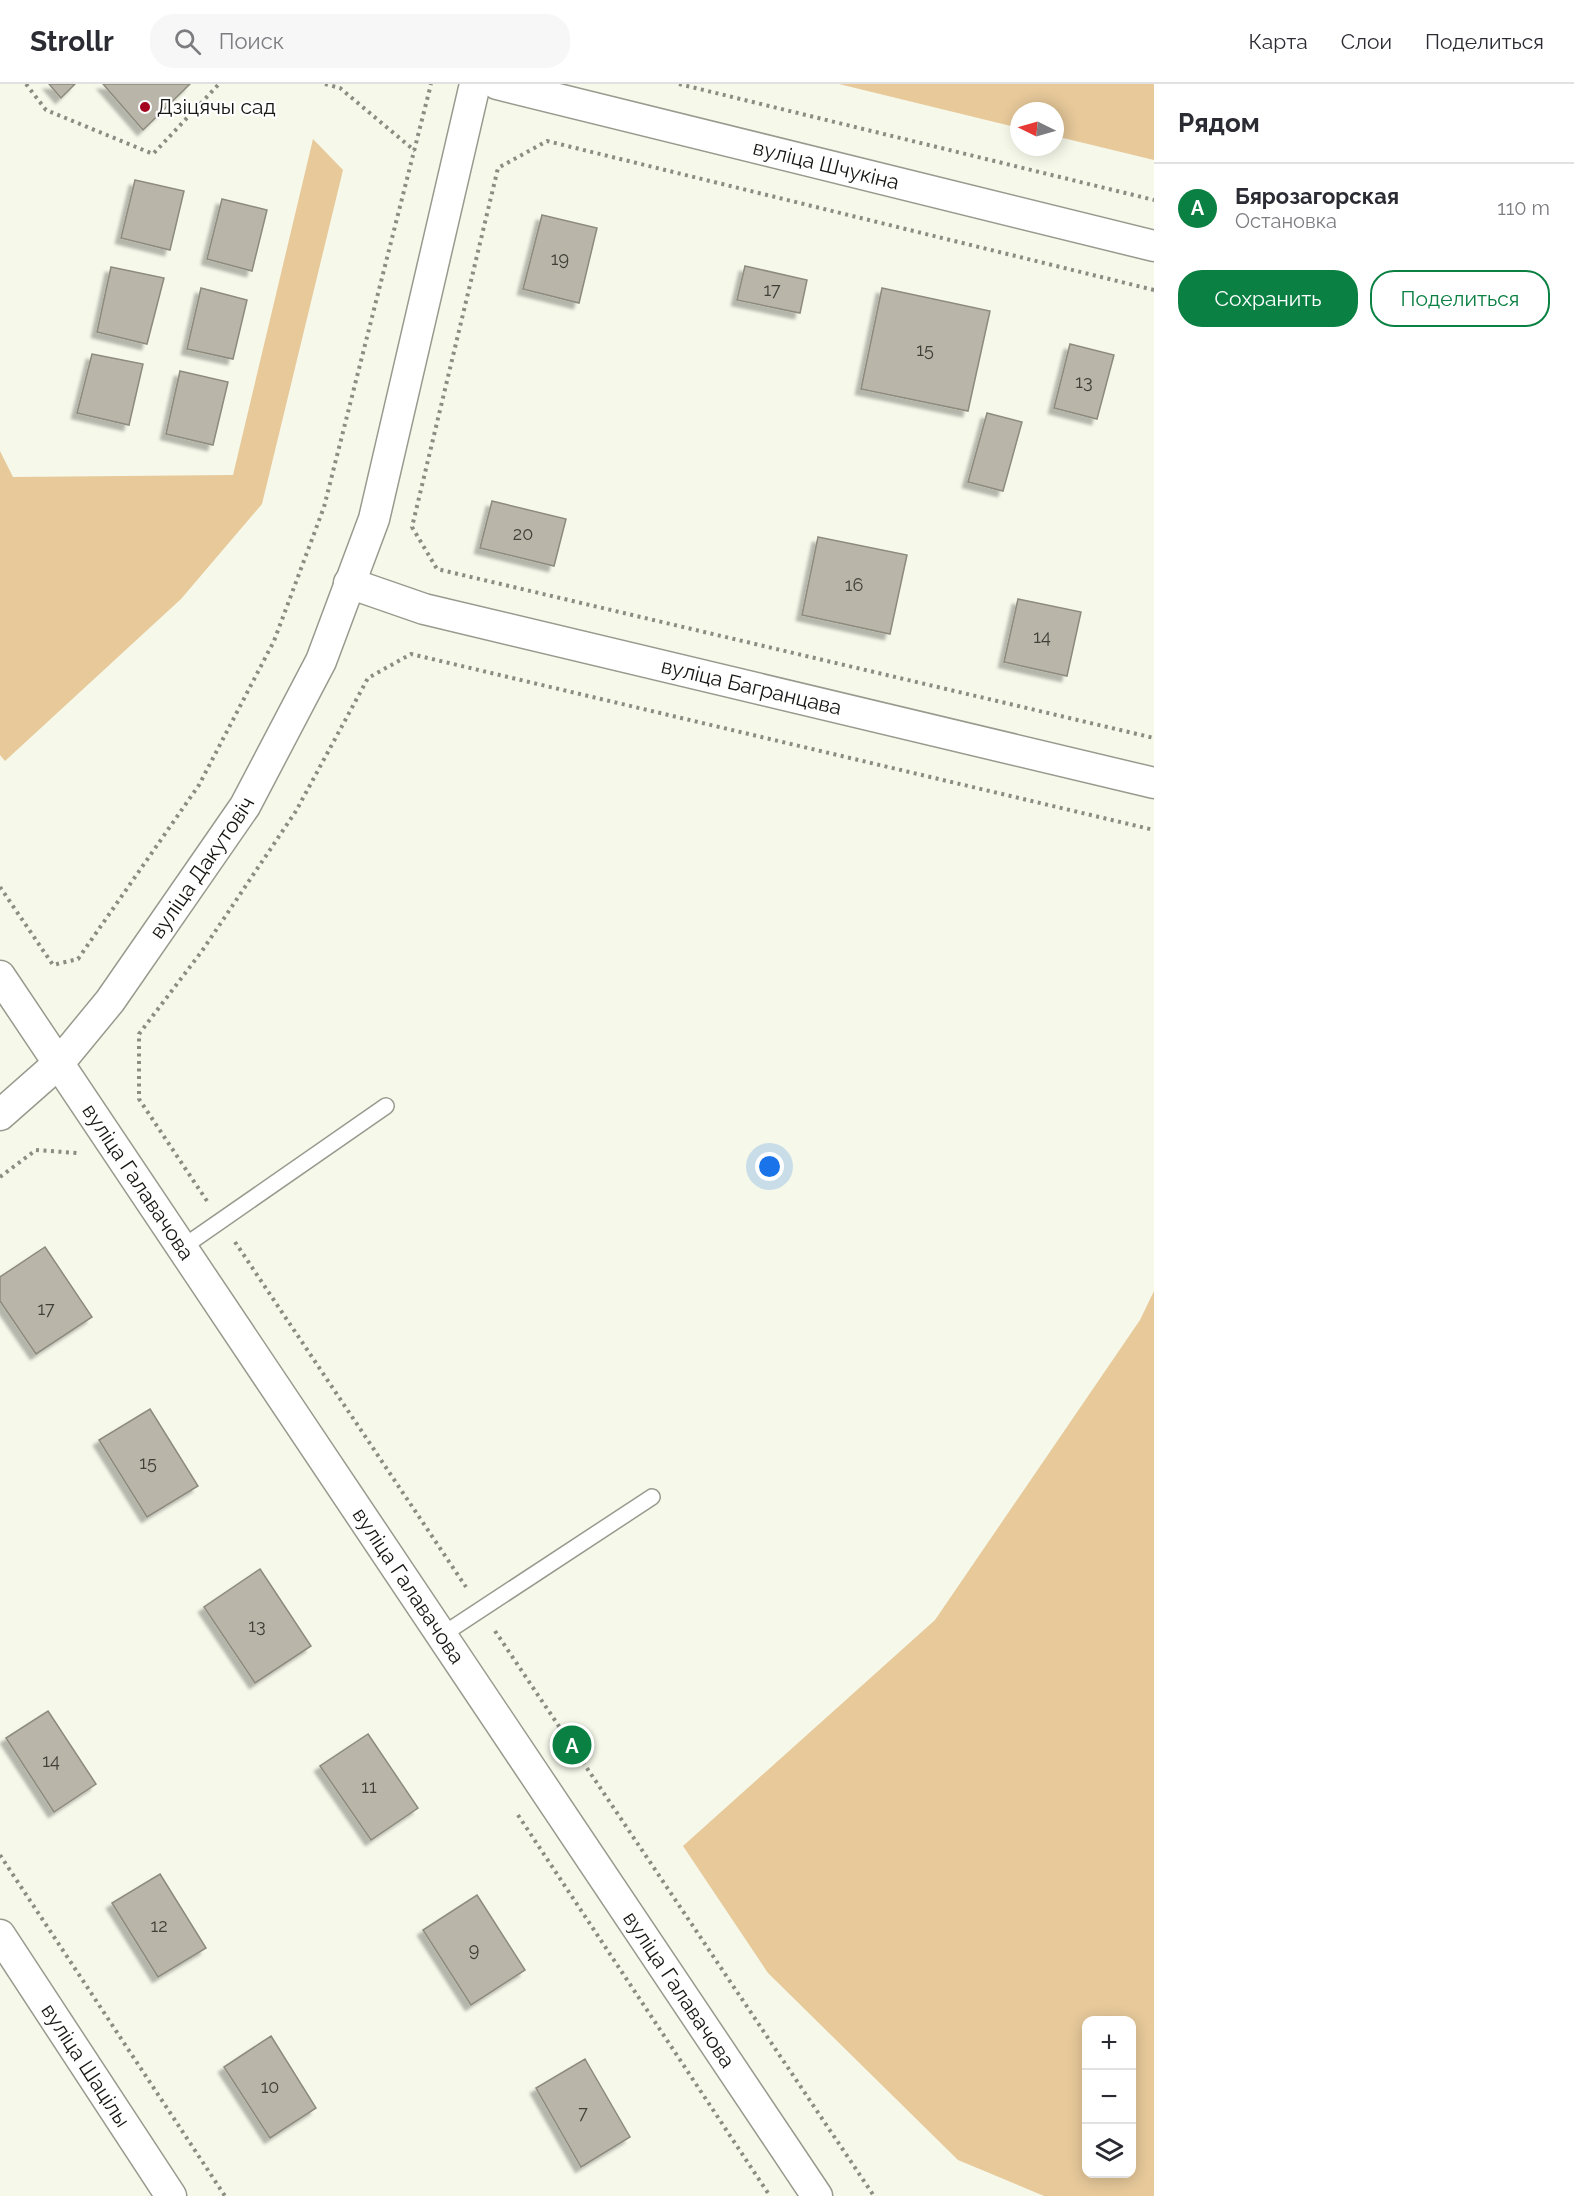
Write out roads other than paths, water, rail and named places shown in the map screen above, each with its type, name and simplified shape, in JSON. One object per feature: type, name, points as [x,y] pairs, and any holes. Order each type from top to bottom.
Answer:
[{"type":"street","name":"вуліца Дакутовіч","points":[[0,1115],[59,1063],[110,1001],[244,806],[321,661],[374,519],[475,84]]},
{"type":"street","name":"вуліца Шчукіна","points":[[497,84],[1154,246]]},
{"type":"street","name":"вуліца Багранцава","points":[[349,584],[424,609],[1154,783]]},
{"type":"street","name":"вуліца Галавачова","points":[[0,976],[817,2196]]},
{"type":"street","name":"вуліца Шацілы","points":[[0,1935],[171,2196]]},
{"type":"lane","points":[[183,1247],[386,1106]]},
{"type":"lane","points":[[442,1635],[652,1497]]},
{"type":"place","name":"Дзіцячы сад","points":[[145,107]]},
{"type":"place","name":"Бярозагорская","points":[[572,1745]]}]
